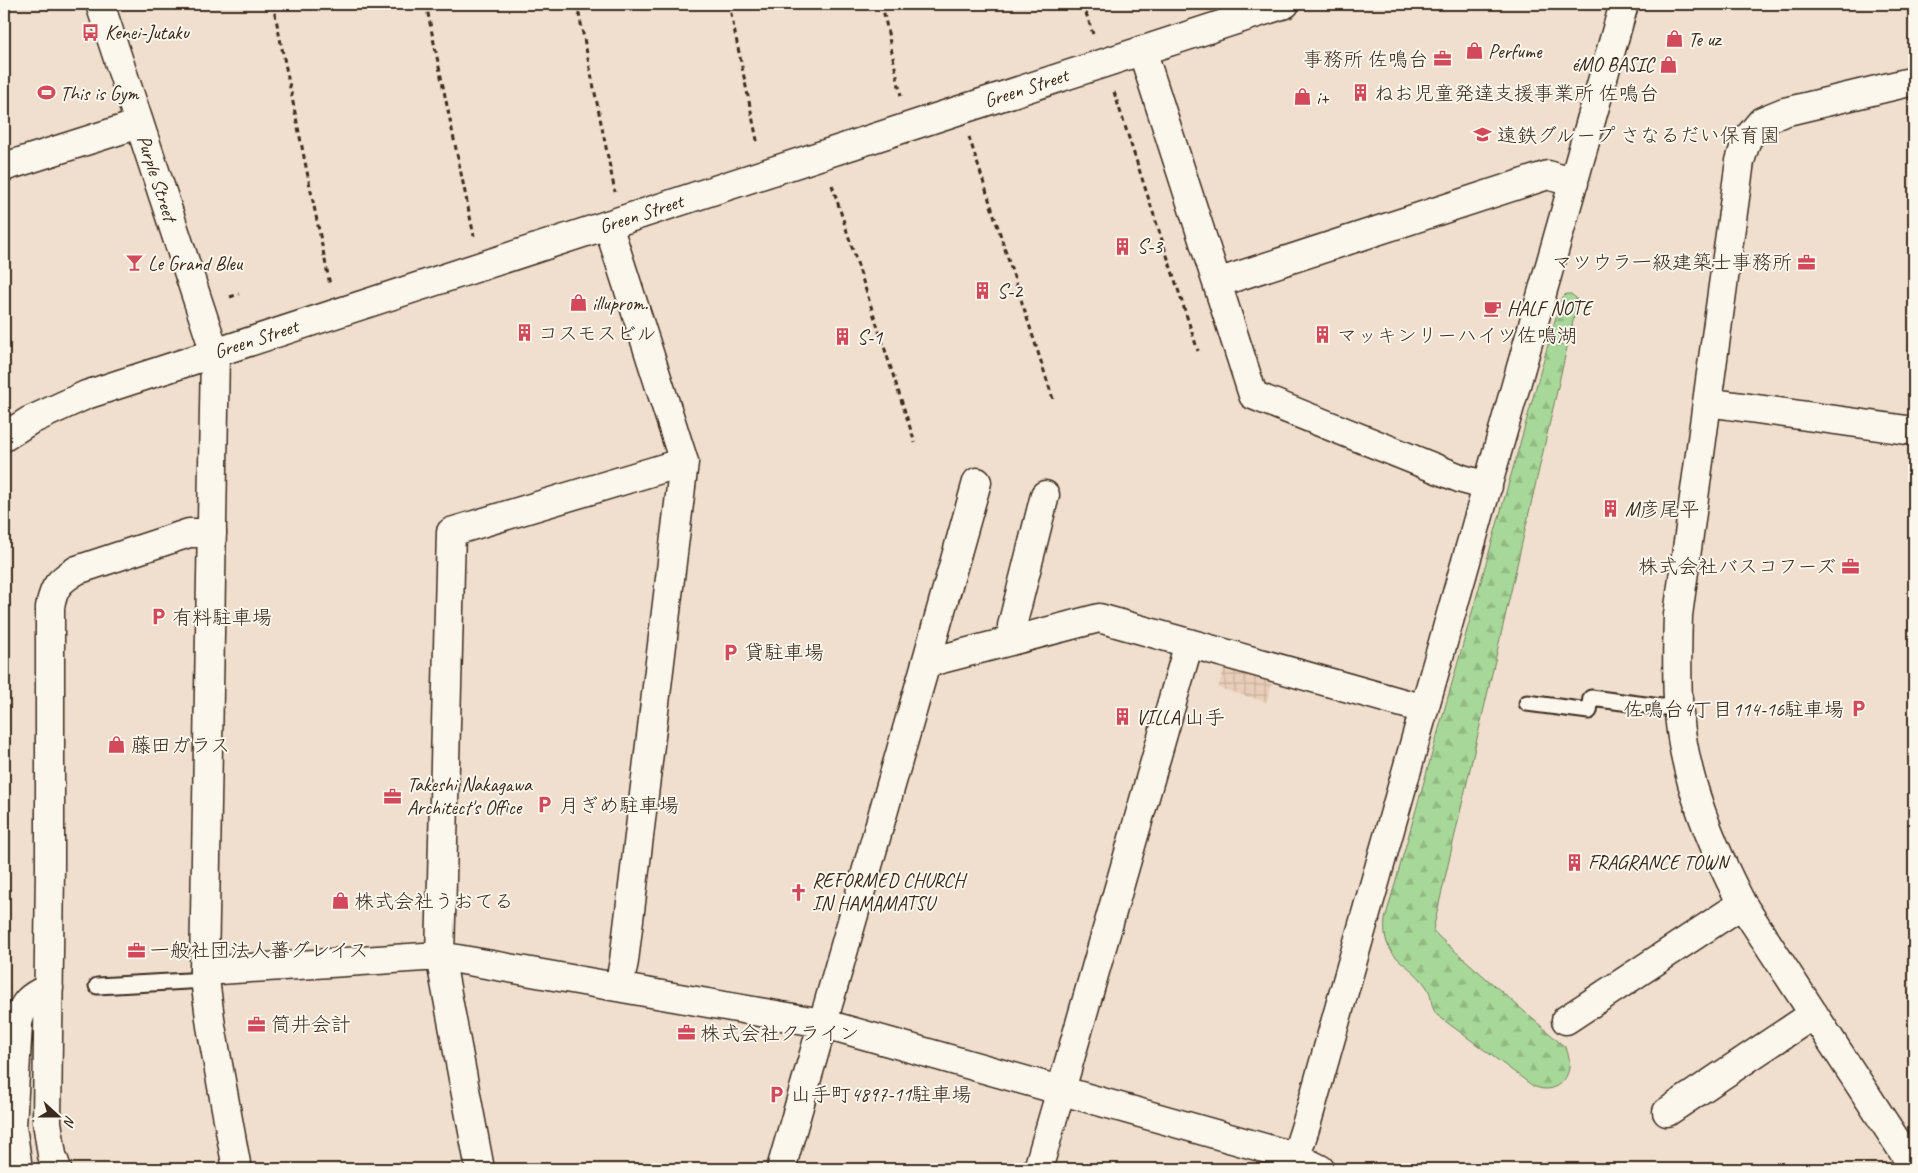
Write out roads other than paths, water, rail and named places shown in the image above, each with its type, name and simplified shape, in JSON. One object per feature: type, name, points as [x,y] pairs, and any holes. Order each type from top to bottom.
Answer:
[{"type":"street","name":"Purple Street","points":[[100,4],[215,353],[205,976],[211,1026],[238,1169]]},
{"type":"street","name":"Green Street","points":[[4,437],[29,421],[86,395],[1285,4]]},
{"type":"street","points":[[1294,1163],[1624,4]]},
{"type":"street","points":[[1142,50],[1253,395],[1462,479],[1488,486]]},
{"type":"street","points":[[1902,1164],[1814,1014],[1742,904],[1718,859],[1700,812],[1687,764],[1678,706],[1676,664],[1678,615],[1740,162],[1747,139],[1762,121],[1784,112],[1914,81]]},
{"type":"street","points":[[4,167],[139,124]]},
{"type":"street","points":[[1217,283],[1548,175],[1574,183]]},
{"type":"street","points":[[608,225],[684,462],[624,961],[619,987]]},
{"type":"street","points":[[1707,402],[1914,431]]},
{"type":"street","points":[[480,1169],[440,956],[451,532],[684,462]]},
{"type":"street","points":[[781,1169],[977,482]]},
{"type":"street","points":[[1016,639],[1012,626],[1045,495]]},
{"type":"street","points":[[57,1169],[52,1155],[47,1122],[50,868],[50,607],[53,591],[63,578],[78,570],[189,533],[212,533]]},
{"type":"street","points":[[926,663],[1099,618],[1424,710]]},
{"type":"street","points":[[1038,1169],[1189,643]]},
{"type":"street","points":[[1566,1020],[1742,904]]},
{"type":"street","points":[[205,976],[440,956],[822,1023],[1061,1090],[1294,1163],[1320,1169]]},
{"type":"street","points":[[18,1169],[12,1126],[18,1023],[22,1007],[33,995],[48,988]]},
{"type":"street","points":[[1667,1112],[1814,1014]]},
{"type":"lane","points":[[1527,703],[1589,711],[1591,698],[1661,707],[1678,706]]},
{"type":"lane","points":[[97,986],[205,976]]},
{"type":"place","name":"Kenei-Jutaku","points":[[91,32]]},
{"type":"place","name":"Te uz","points":[[1674,39]]},
{"type":"place","name":"Perfume","points":[[1474,51]]},
{"type":"place","name":"事務所 佐鳴台","points":[[1442,59]]},
{"type":"place","name":"éMO BASIC","points":[[1668,64]]},
{"type":"place","name":"This is Gym","points":[[46,93]]},
{"type":"place","name":"ねお児童発達支援事業所 佐鳴台","points":[[1360,93]]},
{"type":"place","name":"i+","points":[[1302,97]]},
{"type":"place","name":"遠鉄グループ さなるだい保育園","points":[[1483,135]]},
{"type":"place","name":"S-3","points":[[1123,246]]},
{"type":"place","name":"マツウラ一級建築士事務所","points":[[1806,262]]},
{"type":"place","name":"Le Grand Bleu","points":[[134,263]]},
{"type":"place","name":"S-2","points":[[983,291]]},
{"type":"place","name":"illuprom.","points":[[578,303]]},
{"type":"place","name":"HALF NOTE","points":[[1493,308]]},
{"type":"place","name":"コスモスビル","points":[[524,333]]},
{"type":"place","name":"マッキンリーハイツ佐鳴湖","points":[[1323,335]]},
{"type":"place","name":"S-1","points":[[843,337]]},
{"type":"place","name":"M彦尾平","points":[[1611,509]]},
{"type":"place","name":"株式会社バスコフーズ","points":[[1850,566]]},
{"type":"place","name":"有料駐車場","points":[[158,617]]},
{"type":"place","name":"貸駐車場","points":[[730,652]]},
{"type":"place","name":"佐鳴台4丁目114-16駐車場","points":[[1858,709]]},
{"type":"place","name":"VILLA 山手","points":[[1122,717]]},
{"type":"place","name":"藤田ガラス","points":[[117,745]]},
{"type":"place","name":"Takeshi Nakagawa Architect's Office","points":[[393,796]]},
{"type":"place","name":"月ぎめ駐車場","points":[[545,805]]},
{"type":"place","name":"FRAGRANCE TOWN","points":[[1574,862]]},
{"type":"place","name":"REFORMED CHURCH IN HAMAMATSU","points":[[798,892]]},
{"type":"place","name":"株式会社うおてる","points":[[340,901]]},
{"type":"place","name":"一般社団法人蕃グレイス","points":[[136,950]]},
{"type":"place","name":"筒井会計","points":[[257,1024]]},
{"type":"place","name":"株式会社クライン","points":[[686,1033]]},
{"type":"place","name":"山手町4897-11駐車場","points":[[777,1094]]}]
